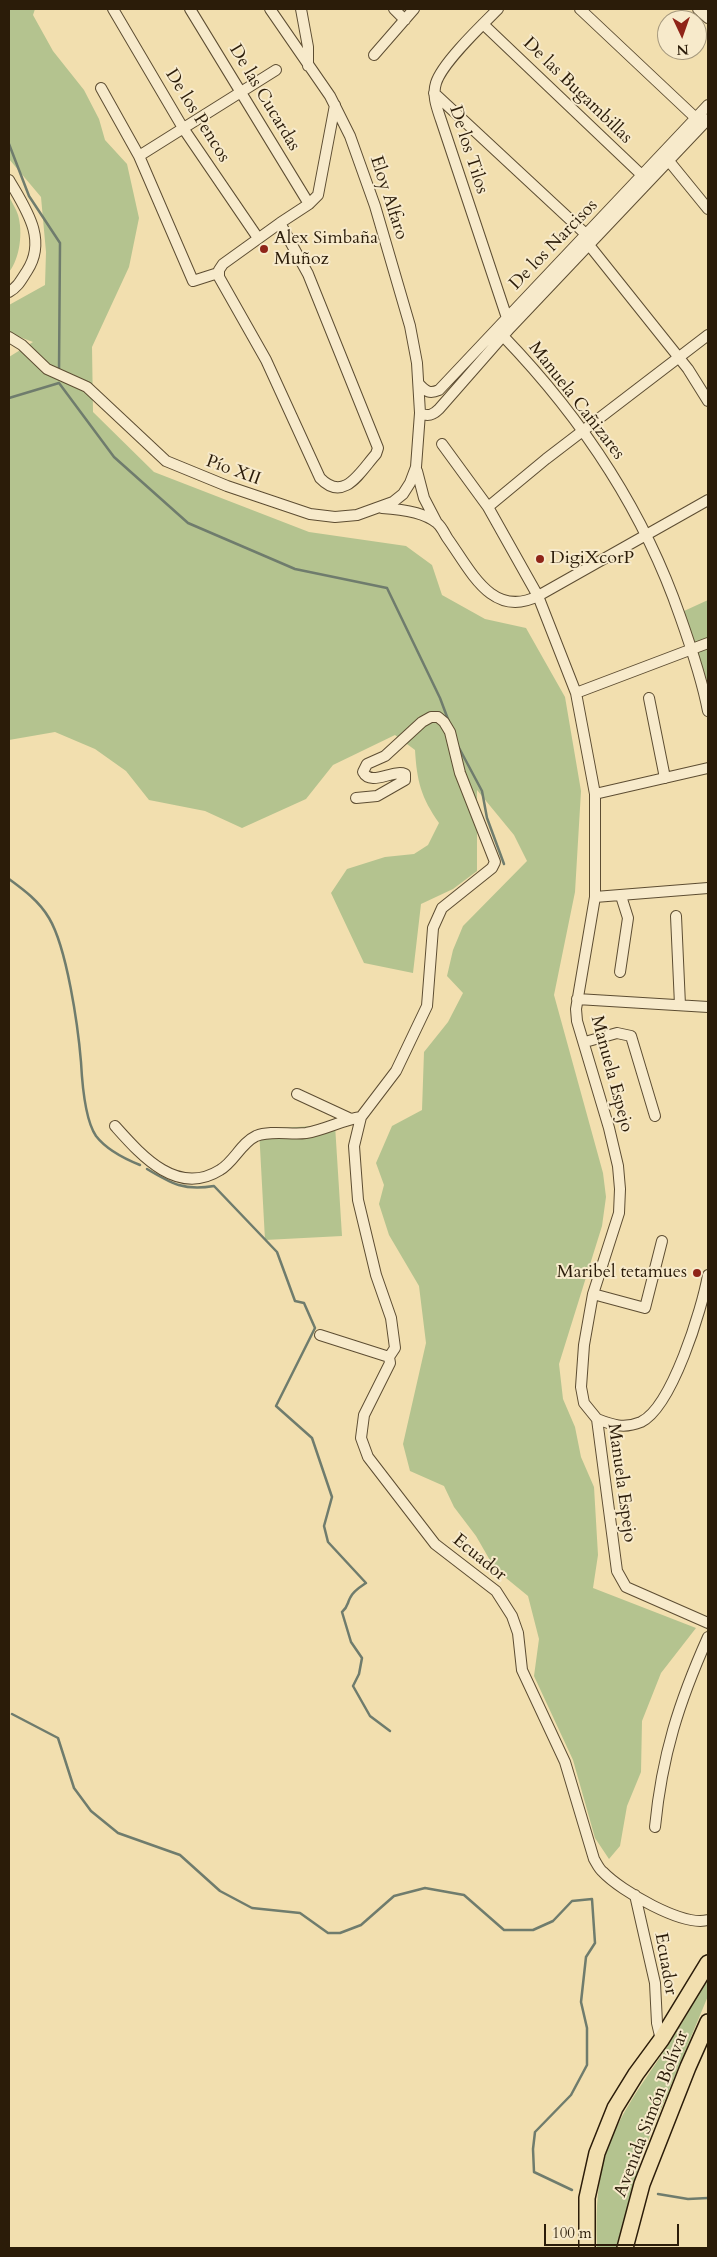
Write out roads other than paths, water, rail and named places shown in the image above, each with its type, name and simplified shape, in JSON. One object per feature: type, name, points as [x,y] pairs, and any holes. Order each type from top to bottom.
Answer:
[{"type":"highway","name":"Avenida Simón Bolívar","points":[[587,2248],[587,2198],[597,2153],[615,2108],[636,2074],[662,2040],[708,1963]]},
{"type":"highway","name":"Avenida Simón Bolívar","points":[[625,2248],[642,2184],[688,2067],[708,2022]]},
{"type":"street","name":"De los Pencos","points":[[113,9],[183,128],[258,238]]},
{"type":"street","name":"De las Cucardas","points":[[190,9],[242,90],[309,204]]},
{"type":"street","name":"Eloy Alfaro","points":[[270,9],[335,105],[355,150],[394,267],[414,344],[423,414]]},
{"type":"street","points":[[302,9],[308,47],[308,66]]},
{"type":"street","points":[[394,9],[405,20]]},
{"type":"street","points":[[374,55],[414,9]]},
{"type":"street","name":"De los Tilos","points":[[498,9],[439,75],[434,93],[440,120],[507,318]]},
{"type":"street","points":[[580,9],[703,120]]},
{"type":"street","points":[[698,9],[708,18]]},
{"type":"street","name":"De las Bugambillas","points":[[483,24],[646,179]]},
{"type":"street","points":[[139,156],[276,70]]},
{"type":"street","points":[[101,88],[139,156],[193,281],[218,273],[223,264],[309,204],[319,191],[335,105]]},
{"type":"street","points":[[434,93],[589,240],[679,358],[708,401]]},
{"type":"street","name":"De los Narcisos","points":[[423,414],[431,415],[439,409],[589,240],[703,120],[708,105]]},
{"type":"street","points":[[666,157],[708,209]]},
{"type":"street","points":[[9,180],[28,214],[35,232],[36,248],[30,266],[16,288],[9,292]]},
{"type":"street","points":[[218,273],[266,360],[320,478],[332,488],[338,490],[345,487],[376,454],[378,448],[308,274],[280,223]]},
{"type":"street","name":"De los Narcisos","points":[[419,384],[425,391],[431,393],[439,390],[507,318],[589,240]]},
{"type":"street","points":[[488,507],[708,335]]},
{"type":"street","name":"Manuela Cañizares","points":[[503,336],[544,380],[584,431],[620,483],[648,535],[692,648],[708,711]]},
{"type":"street","name":"Pío XII","points":[[9,337],[22,345],[47,369],[88,387],[104,400],[166,461],[280,506],[310,514],[342,516],[380,508],[393,502],[403,494],[410,483],[416,467],[423,414]]},
{"type":"street","name":"Manuela Espejo","points":[[442,444],[488,507],[538,596],[576,693],[595,794],[594,897],[577,999],[577,1021],[585,1042],[609,1128],[618,1166],[620,1189],[619,1213],[593,1294],[584,1345],[581,1387],[584,1403],[597,1419],[620,1578],[626,1587],[708,1623]]},
{"type":"street","points":[[416,467],[418,482],[437,523],[482,587],[492,596],[513,603],[528,601],[538,596],[708,500]]},
{"type":"street","points":[[380,508],[408,512],[437,523]]},
{"type":"street","points":[[576,693],[708,643]]},
{"type":"street","points":[[649,698],[665,778]]},
{"type":"street","points":[[114,1126],[143,1157],[165,1173],[185,1178],[205,1177],[222,1170],[256,1136],[307,1133],[356,1118],[396,1072],[427,1006],[432,928],[437,916],[442,908],[492,868],[495,862],[460,773],[450,732],[444,722],[438,717],[432,717],[422,722],[385,756],[367,764],[364,768],[364,772],[369,778],[400,773],[405,774],[405,780],[378,796],[356,798]]},
{"type":"street","points":[[595,794],[708,768]]},
{"type":"street","points":[[594,897],[708,888]]},
{"type":"street","points":[[620,972],[628,918],[621,896]]},
{"type":"street","points":[[676,916],[680,1005]]},
{"type":"street","points":[[577,999],[708,1007]]},
{"type":"street","points":[[585,1042],[617,1033],[631,1036],[655,1116]]},
{"type":"street","points":[[297,1094],[356,1118]]},
{"type":"street","name":"Ecuador","points":[[356,1118],[357,1132],[353,1160],[358,1200],[376,1275],[390,1318],[395,1348],[389,1358],[390,1363],[364,1415],[361,1438],[368,1457],[435,1544],[496,1591],[512,1616],[518,1633],[522,1670],[565,1762],[594,1859],[602,1872],[614,1883],[679,1918],[694,1922],[708,1920]]},
{"type":"street","points":[[593,1294],[645,1308],[662,1241]]},
{"type":"street","points":[[597,1419],[616,1426],[627,1426],[642,1421],[658,1407],[686,1354],[708,1275]]},
{"type":"street","points":[[320,1335],[389,1358]]},
{"type":"street","points":[[655,1826],[659,1785],[670,1735],[708,1637]]},
{"type":"street","name":"Ecuador","points":[[635,1895],[655,1983],[657,2023],[662,2040]]},
{"type":"waterway","points":[[9,144],[29,196],[60,243],[59,372]]},
{"type":"waterway","points":[[9,398],[59,383],[114,457],[188,523],[295,569],[387,588],[440,698],[449,722]]},
{"type":"waterway","points":[[458,746],[482,791],[487,818],[504,864]]},
{"type":"waterway","points":[[9,879],[41,906],[49,918],[61,948],[74,1009],[85,1100],[92,1129],[100,1141],[110,1149],[140,1165]]},
{"type":"waterway","points":[[147,1169],[164,1179],[186,1187],[214,1186],[277,1252],[295,1301],[304,1303],[315,1328],[276,1406],[312,1438],[332,1497],[324,1526],[328,1542],[366,1583],[353,1593],[342,1612],[351,1642],[362,1658],[359,1674],[353,1686],[370,1716],[390,1731]]},
{"type":"waterway","points":[[12,1714],[58,1738],[74,1788],[91,1811],[118,1833],[180,1855],[220,1891],[252,1908],[300,1913],[328,1933],[340,1933],[361,1925],[394,1896],[425,1888],[464,1895],[504,1930],[533,1930],[553,1921],[572,1901],[592,1899],[595,1943],[586,1957],[581,2002],[587,2028],[587,2065],[571,2095],[535,2132],[533,2149],[534,2172],[572,2190]]},
{"type":"waterway","points":[[658,2194],[688,2199],[708,2198]]},
{"type":"place","name":"Alex Simbaña Muñoz","points":[[264,249]]},
{"type":"place","name":"DigiXcorP","points":[[540,559]]},
{"type":"place","name":"Maribel tetamues","points":[[697,1273]]}]
